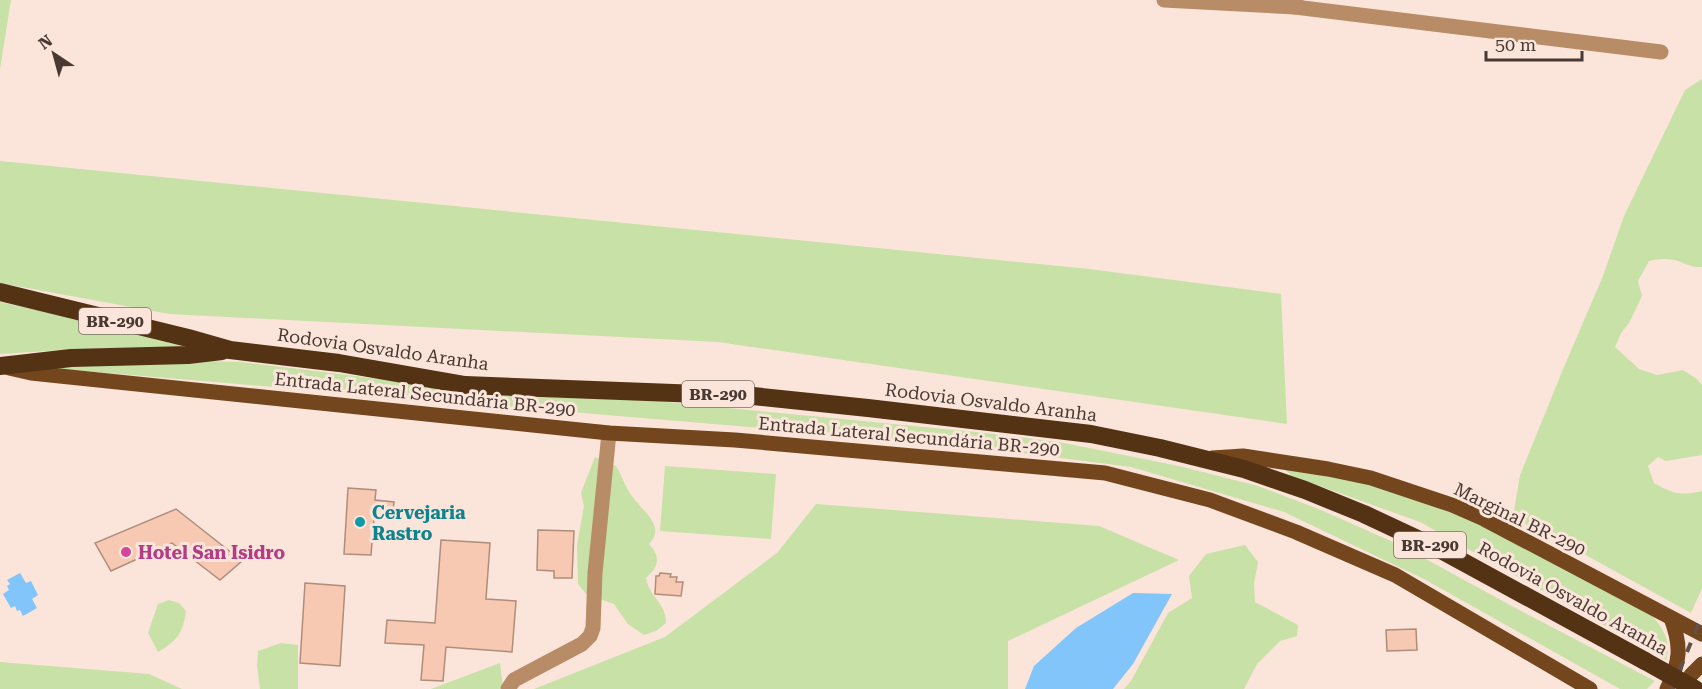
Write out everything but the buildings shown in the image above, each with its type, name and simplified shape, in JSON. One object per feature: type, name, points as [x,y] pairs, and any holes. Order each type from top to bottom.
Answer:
[{"type":"highway","name":"Rodovia Osvaldo Aranha","points":[[0,292],[230,350],[339,363],[465,385],[753,396],[1091,434],[1203,458],[1305,490],[1364,514],[1443,551],[1695,689]]},
{"type":"highway","name":"Rodovia Osvaldo Aranha","points":[[0,367],[71,358],[188,355],[230,350]]},
{"type":"main road","name":"Entrada Lateral Secundária BR-290","points":[[0,367],[31,373],[609,433],[747,441],[1105,473],[1210,500],[1296,532],[1395,575],[1590,689]]},
{"type":"main road","name":"Marginal BR-290","points":[[1203,458],[1243,456],[1328,469],[1371,478],[1452,505],[1484,519],[1702,634]]},
{"type":"main road","points":[[1667,689],[1678,664],[1678,643],[1671,618]]},
{"type":"main road","points":[[1684,689],[1691,675],[1702,664]]},
{"type":"street","points":[[1164,0],[1296,4],[1661,52]]},
{"type":"street","points":[[508,689],[514,680],[582,644],[590,636],[609,433]]},
{"type":"green space","points":[[0,0],[11,0],[0,69]]},
{"type":"green space","points":[[1702,79],[1702,267],[1694,267],[1671,259],[1649,261],[1638,281],[1642,296],[1615,347],[1639,369],[1657,375],[1683,370],[1702,385],[1702,455],[1666,461],[1658,457],[1648,466],[1654,483],[1667,490],[1682,494],[1702,491],[1702,588],[1691,613],[1527,525],[1514,511],[1520,475],[1603,276],[1624,216],[1685,90]]},
{"type":"green space","points":[[0,161],[1089,269],[1281,294],[1287,424],[718,342],[169,314],[0,283]]},
{"type":"green space","points":[[0,302],[201,346],[78,349],[0,354]]},
{"type":"green space","points":[[241,362],[462,389],[656,401],[976,432],[1059,442],[1179,466],[1258,486],[1321,510],[1402,546],[1655,681],[1647,689],[1620,689],[1424,579],[1284,512],[1131,467],[1006,451],[833,434],[25,366]]},
{"type":"green space","points":[[595,457],[616,466],[630,492],[654,525],[654,537],[649,544],[657,561],[654,569],[646,578],[664,611],[666,623],[656,631],[644,635],[628,624],[614,604],[586,594],[578,584],[577,545],[584,506],[581,493]]},
{"type":"green space","points":[[665,466],[776,474],[771,539],[660,531]]},
{"type":"green space","points":[[1281,466],[1360,481],[1482,523],[1647,611],[1657,621],[1667,640],[1666,660],[1420,522],[1292,476]]},
{"type":"green space","points":[[816,504],[1099,526],[1179,560],[1008,641],[1008,689],[534,689],[665,637],[777,553]]},
{"type":"green space","points":[[1245,545],[1258,562],[1254,584],[1255,602],[1298,625],[1297,636],[1280,641],[1257,664],[1244,689],[1124,689],[1131,681],[1168,613],[1192,598],[1189,576],[1206,554]]},
{"type":"green space","points":[[169,600],[179,603],[186,611],[185,619],[178,636],[158,652],[148,633],[158,604]]},
{"type":"green space","points":[[281,643],[298,645],[298,689],[260,689],[258,651]]},
{"type":"green space","points":[[0,662],[149,674],[182,689],[0,689]]},
{"type":"green space","points":[[500,663],[503,687],[499,689],[431,689]]},
{"type":"water","points":[[20,573],[26,583],[31,581],[38,595],[32,599],[37,608],[23,616],[15,606],[11,608],[3,594],[9,590],[7,586],[10,584],[7,580]]},
{"type":"water","points":[[1133,593],[1172,594],[1133,664],[1113,689],[1025,689],[1034,666],[1076,628]]},
{"type":"railway","points":[[1672,689],[1702,615]]},
{"type":"place","name":"Cervejaria Rastro","points":[[360,522]]},
{"type":"place","name":"Hotel San Isidro","points":[[126,552]]}]
